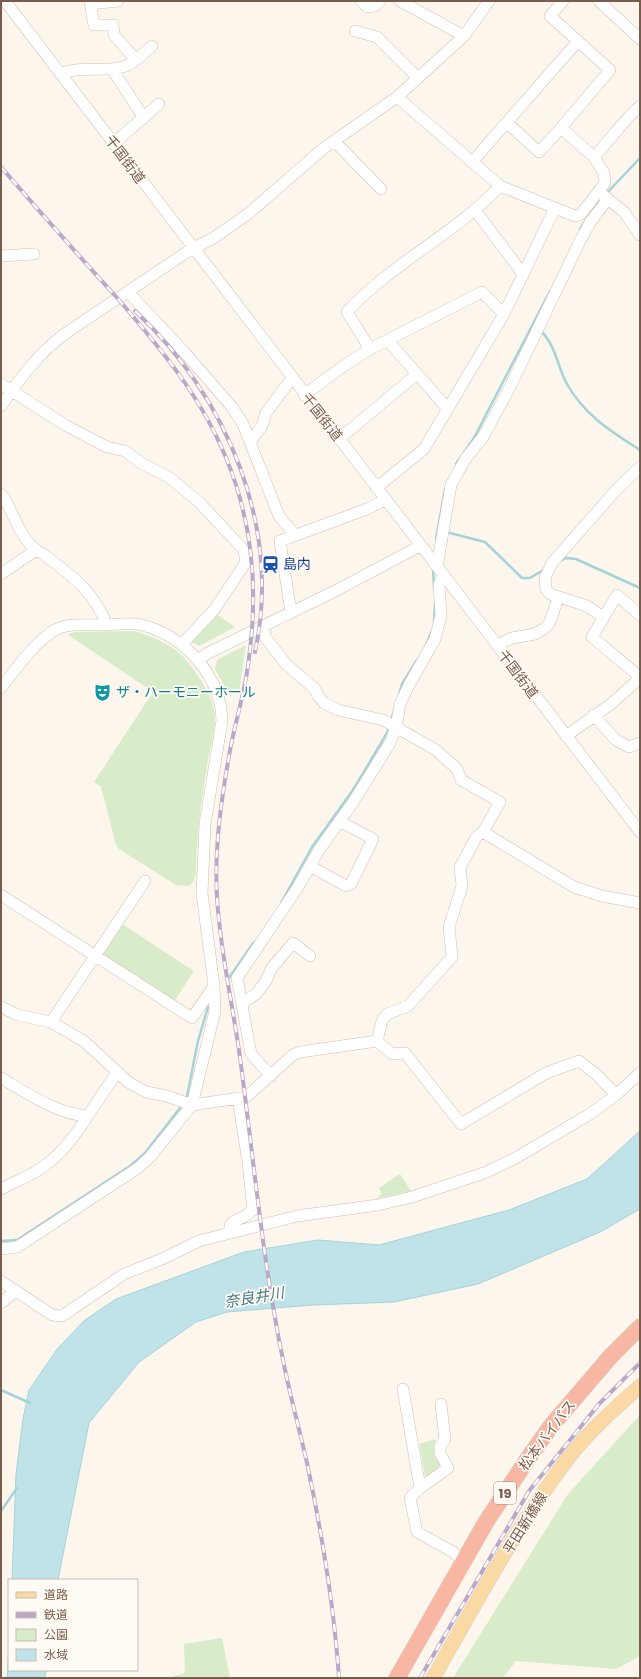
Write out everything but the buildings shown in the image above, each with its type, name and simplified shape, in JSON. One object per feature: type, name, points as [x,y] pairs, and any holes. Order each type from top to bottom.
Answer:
[{"type":"highway","name":"松本バイパス","points":[[397,1678],[508,1487],[551,1426],[610,1357],[640,1327]]},
{"type":"main road","name":"平田新橋線","points":[[433,1678],[542,1495],[567,1460],[610,1412],[640,1386]]},
{"type":"street","name":"千国街道","points":[[5,1],[304,395],[339,438],[640,832]]},
{"type":"street","points":[[118,1],[90,2],[94,25],[113,26],[114,35],[136,60]]},
{"type":"street","points":[[361,1],[367,7],[375,6],[380,1]]},
{"type":"street","points":[[400,1],[464,36]]},
{"type":"street","points":[[1,406],[27,369],[49,346],[193,248],[212,238],[248,214],[334,141],[396,97],[418,78],[464,36],[489,1]]},
{"type":"street","points":[[507,122],[539,152],[610,70],[550,16],[563,1]]},
{"type":"street","points":[[599,1],[640,39]]},
{"type":"street","points":[[355,31],[377,37],[418,78]]},
{"type":"street","points":[[472,162],[578,41]]},
{"type":"street","points":[[61,74],[71,69],[112,69],[129,66],[152,46]]},
{"type":"street","points":[[112,69],[144,118]]},
{"type":"street","points":[[396,97],[500,186],[575,216],[581,214],[603,196]]},
{"type":"street","points":[[113,144],[159,104]]},
{"type":"street","points":[[594,157],[615,135],[625,119],[640,106]]},
{"type":"street","points":[[271,1076],[251,1054],[237,978],[298,887],[390,743],[392,724],[400,704],[409,685],[436,639],[441,615],[437,566],[451,485],[466,458],[483,437],[509,389],[603,196],[606,179],[604,173],[594,157],[561,128]]},
{"type":"street","points":[[334,141],[381,190]]},
{"type":"street","points":[[370,349],[347,312],[401,265],[476,210],[500,186]]},
{"type":"street","points":[[603,196],[624,212],[640,235]]},
{"type":"street","points":[[376,488],[424,449],[504,314],[554,208]]},
{"type":"street","points":[[476,210],[523,274]]},
{"type":"street","points":[[1,256],[34,254]]},
{"type":"street","points":[[128,292],[186,354],[232,407],[243,424],[278,516],[295,535]]},
{"type":"street","points":[[304,395],[370,349],[482,292],[504,314]]},
{"type":"street","points":[[388,341],[447,408]]},
{"type":"street","points":[[339,438],[417,374]]},
{"type":"street","points":[[250,442],[262,426],[266,413],[292,378]]},
{"type":"street","points":[[1,384],[11,392],[65,425],[107,447],[125,451],[141,463],[170,478],[199,502],[244,550],[246,562],[214,610],[182,644]]},
{"type":"street","points":[[603,617],[587,606],[558,598],[550,594],[546,589],[547,571],[617,489],[640,466]]},
{"type":"street","points":[[1,494],[6,499],[29,542],[36,550],[85,588],[98,603],[107,625]]},
{"type":"street","points":[[291,613],[280,540],[367,509],[385,500]]},
{"type":"street","points":[[198,660],[208,653],[291,613],[420,546]]},
{"type":"street","points":[[1,574],[36,550]]},
{"type":"street","points":[[566,736],[593,715],[611,704],[640,677],[592,637],[617,594],[640,615]]},
{"type":"street","points":[[497,646],[512,638],[535,634],[545,628],[550,622],[558,598]]},
{"type":"street","points":[[1,688],[14,670],[48,634],[58,628],[73,625],[141,625],[182,644],[198,660],[216,690],[222,709],[221,732],[205,824],[202,893],[214,986],[215,1011],[192,1105],[150,1157],[138,1168],[25,1242],[17,1246],[1,1249]]},
{"type":"street","points":[[264,626],[266,637],[282,658],[315,689],[318,696],[324,703],[338,710],[383,720],[392,724],[436,750],[457,769],[461,780],[500,802],[482,832],[476,836],[460,867],[462,886],[448,927],[452,956],[408,1006],[387,1014],[382,1021],[377,1041]]},
{"type":"street","points":[[593,715],[616,740],[628,747],[640,743]]},
{"type":"street","points":[[310,866],[346,886],[351,884],[373,839],[339,821]]},
{"type":"street","points":[[482,832],[574,887],[602,896],[640,902]]},
{"type":"street","points":[[51,1022],[145,881]]},
{"type":"street","points":[[1,895],[95,957],[192,1018],[214,986]]},
{"type":"street","points":[[242,1003],[256,994],[266,981],[271,969],[293,943],[310,956]]},
{"type":"street","points":[[1,1007],[18,1015],[51,1022],[85,1042],[128,1082],[146,1092],[167,1096],[192,1105],[246,1097],[293,1055],[300,1052],[377,1041],[392,1054],[405,1053],[461,1124],[546,1073],[579,1061],[596,1074],[616,1095]]},
{"type":"street","points":[[1,1189],[46,1165],[60,1153],[87,1116],[102,1092],[118,1072]]},
{"type":"street","points":[[1,1281],[52,1315],[62,1316],[124,1274],[162,1259],[199,1241],[297,1216],[385,1204],[412,1197],[484,1173],[514,1159],[590,1114],[616,1095],[640,1073]]},
{"type":"street","points":[[1,1078],[35,1097],[75,1115],[87,1116]]},
{"type":"street","points":[[230,1233],[229,1228],[231,1224],[237,1219],[246,1216],[253,1210],[248,1162],[238,1098]]},
{"type":"street","points":[[1,1303],[16,1291]]},
{"type":"street","points":[[403,1389],[420,1488]]},
{"type":"street","points":[[442,1404],[445,1440],[440,1446],[440,1453],[448,1468],[420,1488],[410,1498],[417,1532],[453,1552],[464,1562]]},
{"type":"green space","points":[[216,614],[235,627],[199,646],[190,641]]},
{"type":"green space","points":[[133,631],[161,641],[177,651],[194,670],[209,695],[214,709],[215,723],[199,820],[196,875],[193,882],[189,886],[176,885],[119,849],[116,845],[101,787],[94,782],[153,692],[67,634],[76,632]]},
{"type":"green space","points":[[246,645],[239,692],[226,690],[215,669],[217,660]]},
{"type":"green space","points":[[122,924],[194,971],[174,1002],[106,959],[104,952]]},
{"type":"green space","points":[[400,1174],[411,1191],[375,1199],[382,1194],[379,1188]]},
{"type":"green space","points":[[640,1415],[640,1656],[616,1669],[516,1661],[503,1678],[453,1678],[568,1494]]},
{"type":"green space","points":[[435,1439],[442,1468],[426,1480],[419,1444]]},
{"type":"green space","points":[[222,1638],[230,1678],[173,1678],[173,1676],[185,1673],[184,1644]]},
{"type":"water","name":"奈良井川","points":[[640,1131],[640,1209],[600,1232],[478,1284],[394,1302],[313,1305],[227,1312],[196,1322],[139,1362],[89,1423],[58,1579],[12,1579],[16,1474],[23,1419],[29,1390],[58,1348],[85,1320],[116,1299],[244,1252],[318,1240],[379,1245],[509,1210],[587,1179]]},
{"type":"water","points":[[8,1664],[8,1671],[46,1671],[45,1678],[7,1678]]},
{"type":"waterway","points":[[606,194],[640,158]]},
{"type":"waterway","points":[[592,211],[602,197]]},
{"type":"waterway","points":[[580,229],[586,220]]},
{"type":"waterway","points":[[456,464],[474,438],[550,291]]},
{"type":"waterway","points":[[540,330],[550,342],[567,384],[582,405],[599,422],[640,450]]},
{"type":"waterway","points":[[436,539],[445,489]]},
{"type":"waterway","points":[[446,532],[485,542],[522,578],[530,578],[545,569]]},
{"type":"waterway","points":[[559,561],[566,558],[576,559],[640,588]]},
{"type":"waterway","points":[[433,568],[434,589]]},
{"type":"waterway","points":[[434,622],[435,604]]},
{"type":"waterway","points":[[426,645],[432,631]]},
{"type":"waterway","points":[[399,694],[402,684],[417,660]]},
{"type":"waterway","points":[[391,721],[394,710]]},
{"type":"waterway","points":[[281,903],[312,847],[353,790],[387,733],[389,727]]},
{"type":"waterway","points":[[229,978],[254,942]]},
{"type":"waterway","points":[[187,1096],[198,1041],[208,1007]]},
{"type":"waterway","points":[[1,1241],[17,1240],[130,1166],[145,1153],[180,1108]]},
{"type":"waterway","points":[[1,1390],[30,1403]]},
{"type":"waterway","points":[[1,1511],[17,1488]]},
{"type":"railway","points":[[1,167],[119,300],[171,363],[201,407],[214,431],[235,482],[246,525],[252,569],[253,614],[248,669],[231,745],[220,820],[216,878],[217,897],[221,939],[241,1065],[259,1213],[270,1287],[283,1360],[318,1516],[331,1597],[339,1678]]},
{"type":"railway","points":[[135,311],[168,345],[196,383],[221,423],[240,466],[253,512],[261,558],[261,605],[255,652]]},
{"type":"railway","points":[[420,1678],[529,1491],[599,1404],[640,1363]]},
{"type":"place","name":"島内","points":[[270,564]]},
{"type":"place","name":"ザ・ハーモニーホール","points":[[103,692]]}]
